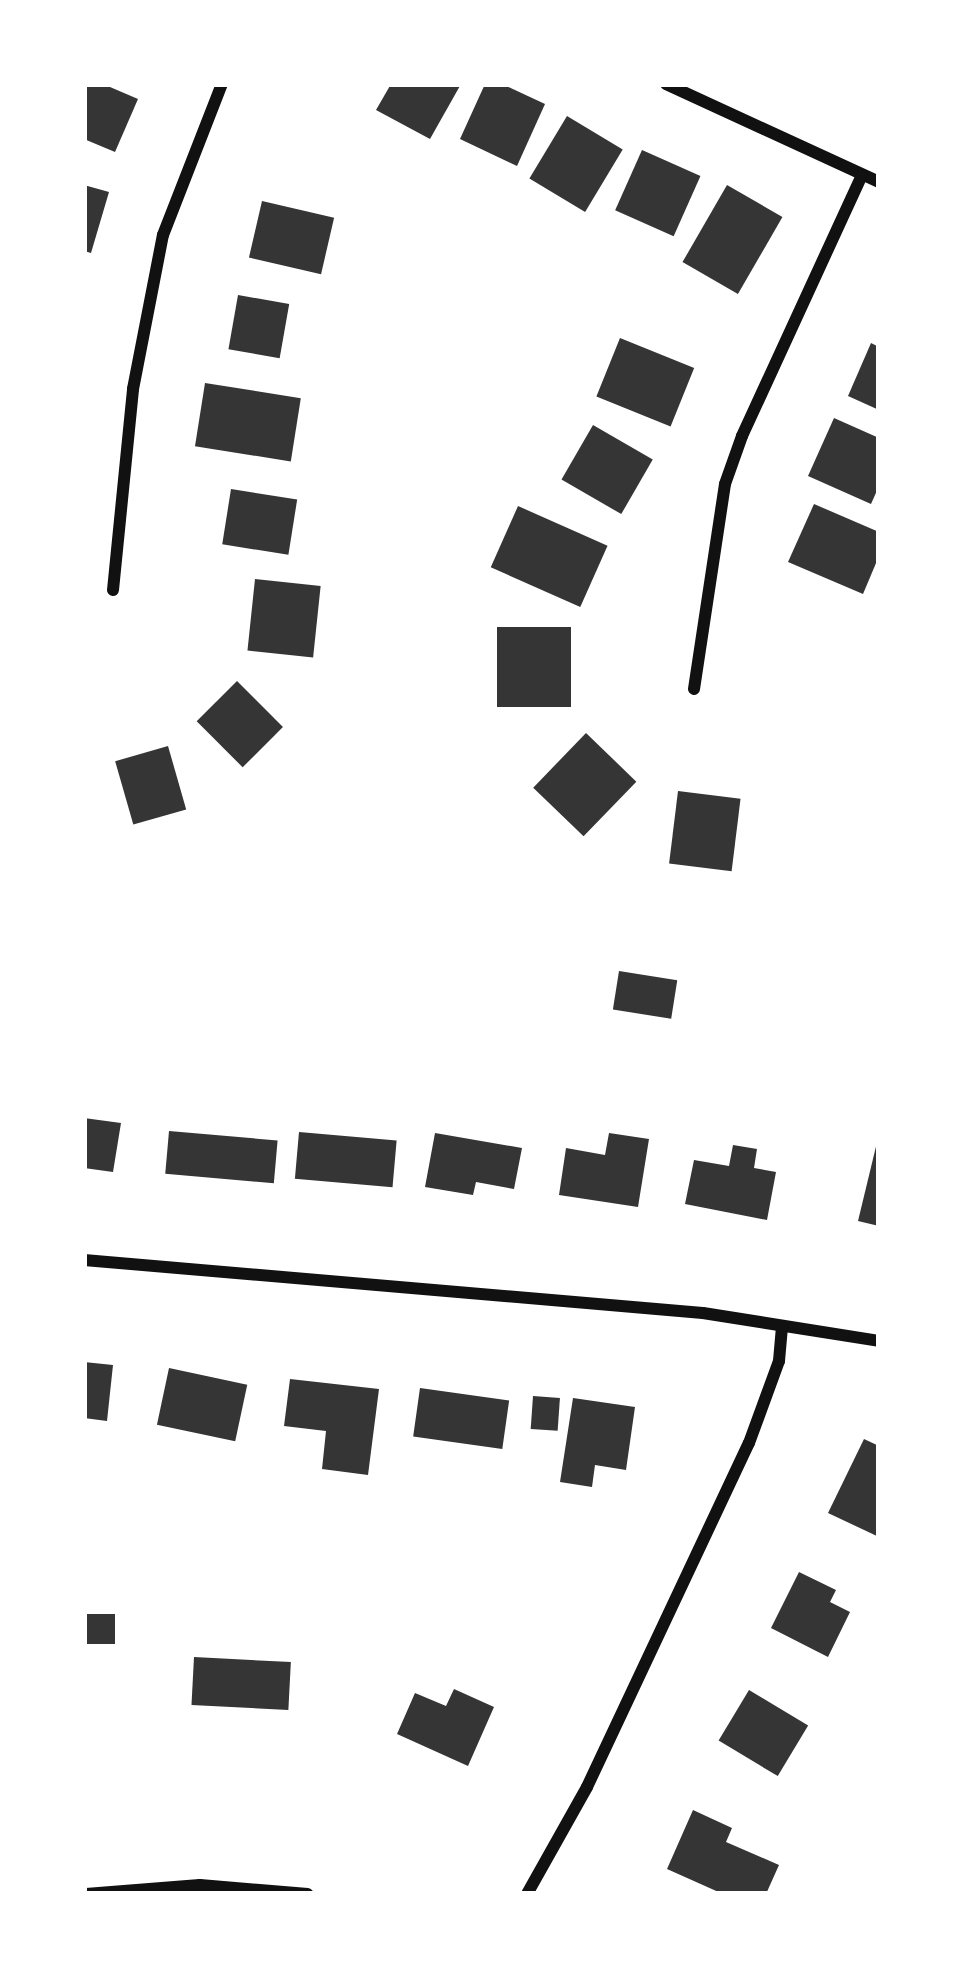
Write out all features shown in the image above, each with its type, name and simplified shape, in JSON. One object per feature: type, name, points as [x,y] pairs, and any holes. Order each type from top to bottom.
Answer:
[{"type":"street","points":[[112,590],[133,388],[163,235],[222,84]]},
{"type":"street","points":[[666,84],[879,182]]},
{"type":"street","points":[[694,689],[725,484],[742,436],[862,175]]},
{"type":"street","points":[[84,1260],[518,1294],[879,1341]]},
{"type":"street","points":[[527,1894],[586,1787],[749,1444],[778,1361],[782,1326]]},
{"type":"street","points":[[86,1894],[200,1885],[308,1894]]},
{"type":"building","points":[[84,84],[103,84],[138,99],[115,152],[84,139]]},
{"type":"building","points":[[391,84],[461,84],[430,139],[376,110]]},
{"type":"building","points":[[485,84],[502,84],[545,104],[517,166],[460,139]]},
{"type":"building","points":[[567,116],[623,149],[585,212],[529,179]]},
{"type":"building","points":[[642,150],[700,176],[674,236],[615,210]]},
{"type":"building","points":[[84,185],[109,192],[91,253],[84,251]]},
{"type":"building","points":[[727,185],[782,217],[738,294],[682,262]]},
{"type":"building","points":[[262,201],[334,218],[321,274],[249,258]]},
{"type":"building","points":[[238,295],[289,304],[280,358],[228,349]]},
{"type":"building","points":[[620,338],[694,368],[671,426],[596,396]]},
{"type":"building","points":[[871,343],[879,347],[879,410],[848,396]]},
{"type":"building","points":[[205,383],[301,398],[291,461],[195,446]]},
{"type":"building","points":[[834,418],[879,438],[879,486],[871,504],[808,476]]},
{"type":"building","points":[[593,425],[653,460],[621,514],[562,480]]},
{"type":"building","points":[[231,489],[297,499],[288,555],[222,544]]},
{"type":"building","points":[[814,504],[879,532],[879,556],[863,594],[788,562]]},
{"type":"building","points":[[518,506],[608,546],[580,607],[491,567]]},
{"type":"building","points":[[255,579],[321,586],[313,658],[247,651]]},
{"type":"building","points":[[497,627],[571,627],[571,707],[497,707]]},
{"type":"building","points":[[237,681],[283,727],[243,767],[197,721]]},
{"type":"building","points":[[586,733],[636,782],[584,836],[533,788]]},
{"type":"building","points":[[168,746],[186,809],[133,825],[115,761]]},
{"type":"building","points":[[678,791],[741,799],[732,871],[669,863]]},
{"type":"building","points":[[619,971],[677,980],[671,1019],[613,1010]]},
{"type":"building","points":[[84,1118],[121,1123],[113,1172],[84,1168]]},
{"type":"building","points":[[169,1131],[278,1140],[274,1183],[165,1174]]},
{"type":"building","points":[[299,1132],[397,1141],[393,1187],[295,1179]]},
{"type":"building","points":[[435,1133],[522,1148],[514,1189],[476,1182],[473,1195],[425,1187]]},
{"type":"building","points":[[609,1133],[649,1139],[638,1207],[559,1195],[566,1148],[605,1155]]},
{"type":"building","points":[[879,1134],[879,1226],[858,1221]]},
{"type":"building","points":[[733,1145],[757,1149],[754,1168],[776,1172],[767,1220],[685,1204],[694,1160],[729,1166]]},
{"type":"building","points":[[84,1362],[113,1365],[107,1421],[84,1418]]},
{"type":"building","points":[[169,1368],[247,1385],[235,1441],[157,1425]]},
{"type":"building","points":[[290,1379],[379,1389],[368,1475],[322,1469],[326,1431],[284,1426]]},
{"type":"building","points":[[420,1388],[509,1401],[502,1449],[413,1437]]},
{"type":"building","points":[[533,1396],[560,1398],[558,1431],[531,1429]]},
{"type":"building","points":[[573,1398],[635,1407],[626,1470],[595,1465],[592,1487],[560,1482]]},
{"type":"building","points":[[864,1439],[879,1446],[879,1537],[828,1513]]},
{"type":"building","points":[[799,1572],[836,1590],[830,1602],[850,1612],[828,1657],[771,1628]]},
{"type":"building","points":[[84,1614],[115,1614],[115,1644],[84,1644]]},
{"type":"building","points":[[194,1657],[291,1662],[288,1710],[191,1705]]},
{"type":"building","points":[[454,1689],[494,1707],[468,1766],[397,1734],[415,1693],[446,1706]]},
{"type":"building","points":[[749,1690],[808,1726],[778,1776],[719,1741]]},
{"type":"building","points":[[693,1810],[732,1828],[726,1842],[779,1865],[766,1894],[723,1894],[667,1869]]}]
